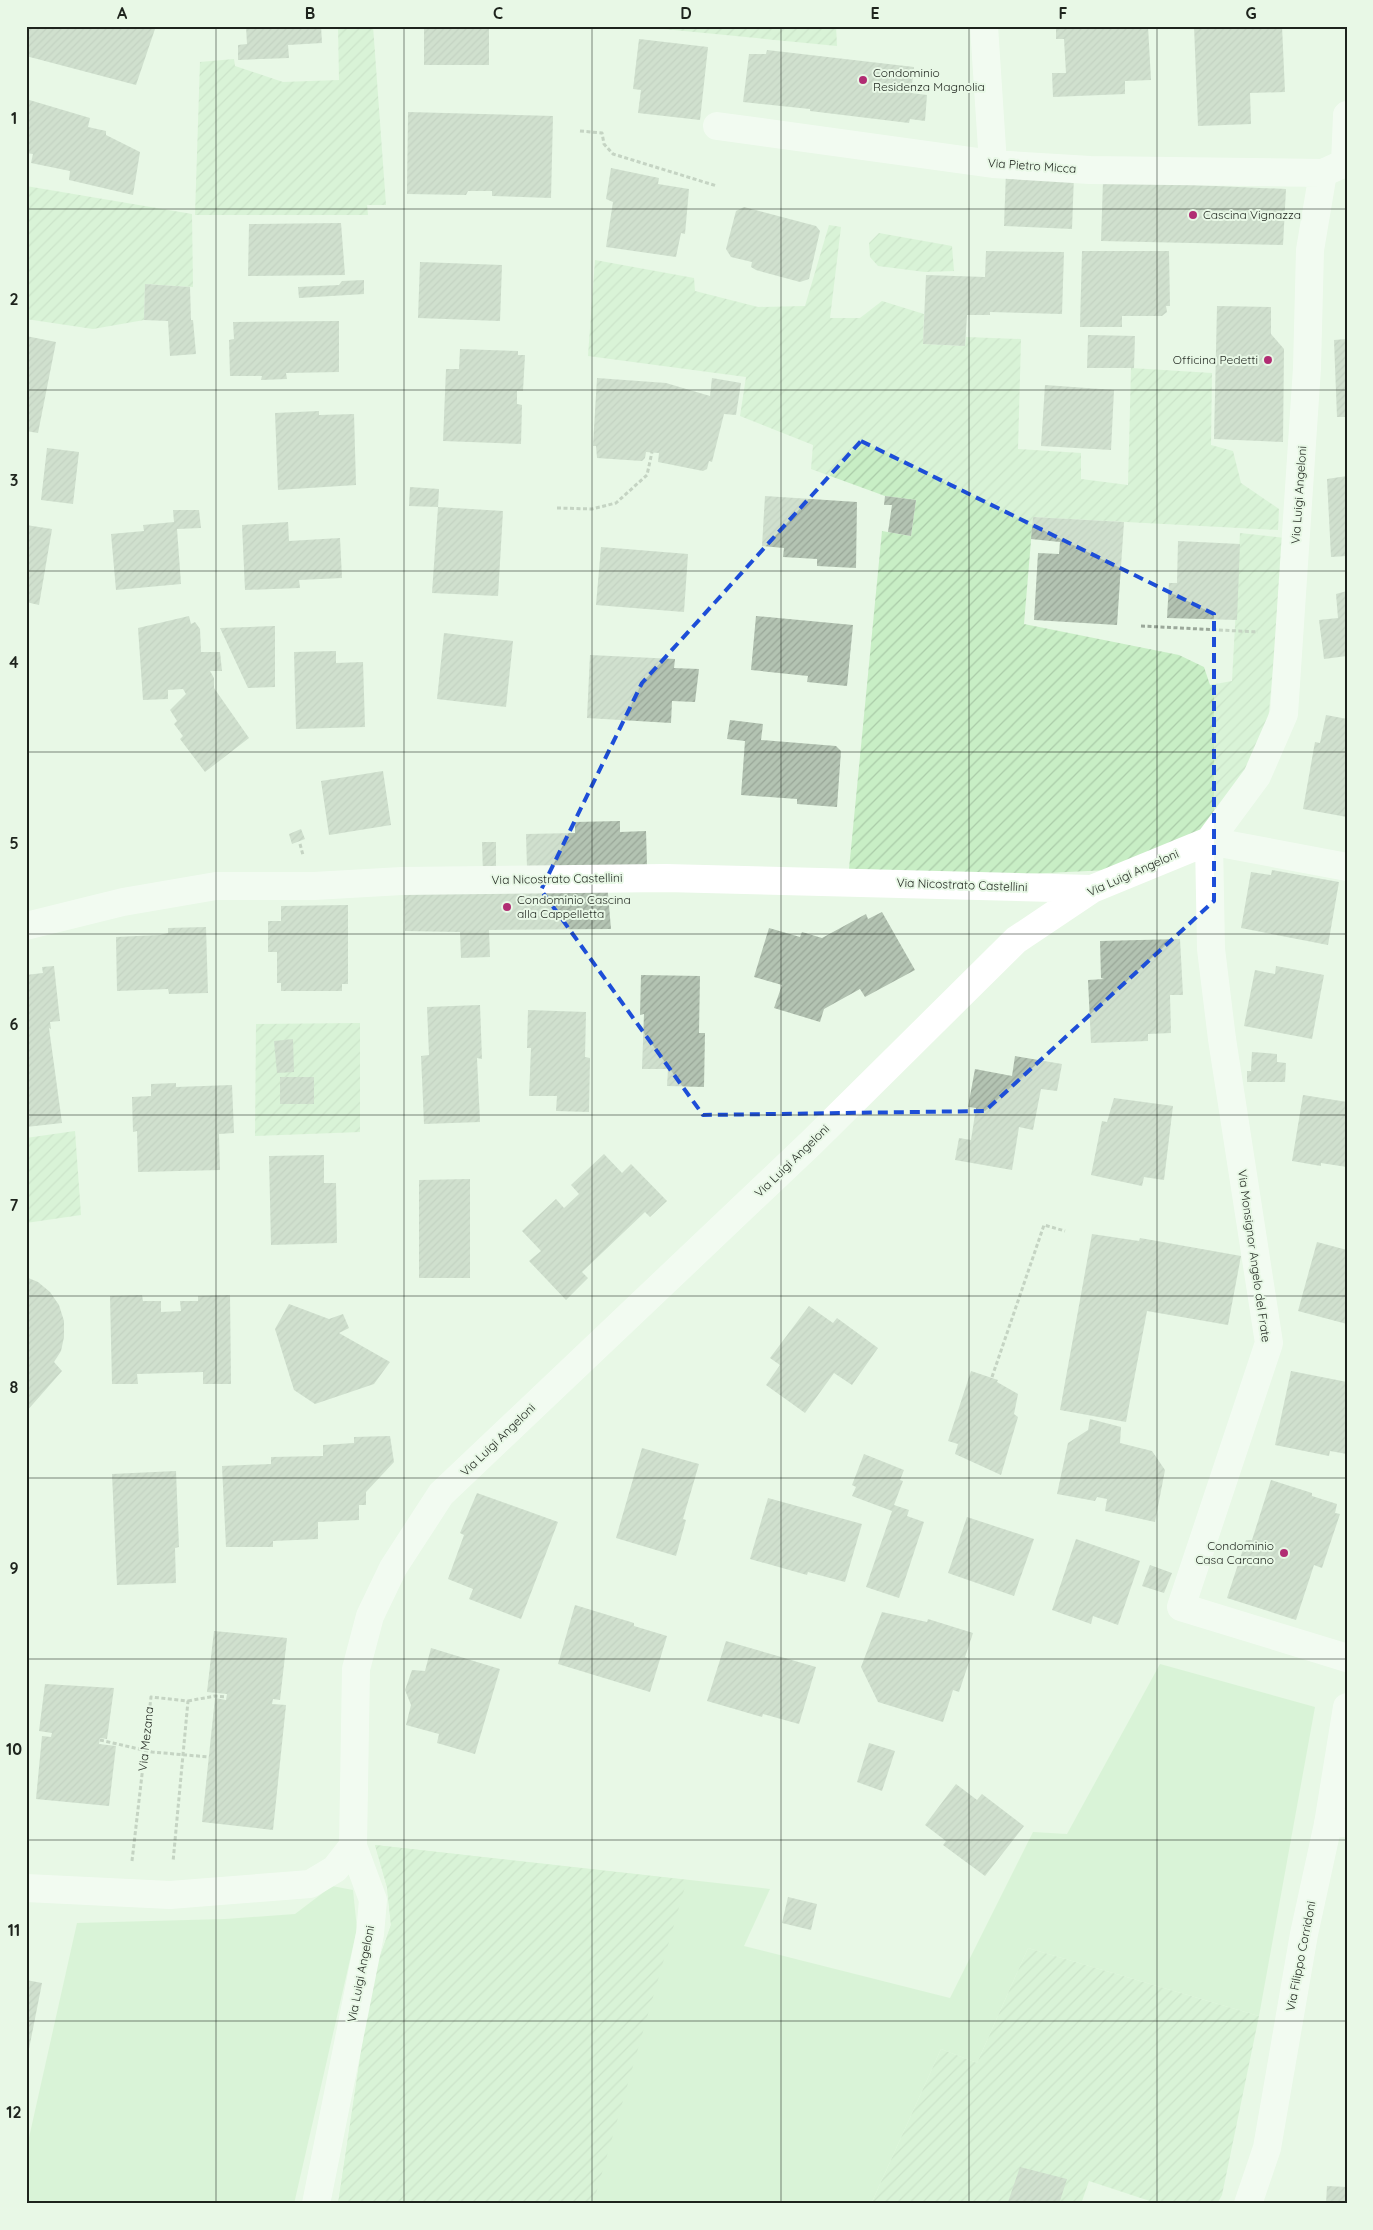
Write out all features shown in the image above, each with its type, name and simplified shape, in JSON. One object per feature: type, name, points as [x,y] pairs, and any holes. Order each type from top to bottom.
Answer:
[{"type":"street","points":[[984,26],[994,164]]},
{"type":"street","name":"Via Luigi Angeloni","points":[[316,2204],[370,1934],[373,1900],[353,1846],[356,1669],[370,1616],[393,1568],[441,1494],[812,1142],[1016,940],[1092,889],[1209,841],[1257,776],[1284,714],[1307,368],[1310,250],[1338,166],[1347,114]]},
{"type":"street","name":"Via Pietro Micca","points":[[717,126],[994,164],[1090,170],[1338,166]]},
{"type":"street","points":[[1209,841],[1347,867]]},
{"type":"street","name":"Via Monsignor Angelo del Frate","points":[[1209,841],[1211,949],[1222,1040],[1269,1343],[1181,1607],[1347,1658]]},
{"type":"street","name":"Via Nicostrato Castellini","points":[[26,926],[123,902],[216,886],[314,886],[402,881],[719,878],[1092,889]]},
{"type":"street","name":"Via Filippo Corridoni","points":[[1248,2204],[1267,2148],[1304,1934],[1337,1824],[1347,1707]]},
{"type":"street","points":[[26,1888],[170,1895],[310,1884],[335,1869],[353,1846]]},
{"type":"path","points":[[580,131],[602,133],[604,144],[613,154],[717,186]]},
{"type":"path","points":[[557,508],[592,509],[616,502],[647,475],[652,452]]},
{"type":"path","points":[[1141,626],[1289,633]]},
{"type":"path","points":[[992,1378],[1044,1226],[1065,1231]]},
{"type":"path","points":[[170,1895],[188,1701],[215,1696],[226,1697]]},
{"type":"path","name":"Via Mezana","points":[[129,1893],[151,1697],[188,1701]]},
{"type":"path","points":[[100,1740],[145,1751],[209,1757]]},
{"type":"highlighted area","points":[[861,441],[1214,614],[1214,901],[985,1111],[703,1115],[541,890],[642,683]]},
{"type":"green space","points":[[338,26],[373,26],[386,205],[367,205],[368,215],[195,215],[200,62],[234,59],[235,66],[283,82],[339,80]]},
{"type":"green space","points":[[633,26],[836,26],[837,46]]},
{"type":"green space","points":[[26,186],[192,214],[193,287],[145,284],[144,320],[93,329],[26,319]]},
{"type":"green space","points":[[829,225],[841,227],[830,318],[860,318],[882,301],[924,314],[923,344],[965,346],[966,337],[1021,339],[1018,449],[1081,453],[1081,479],[1128,485],[1131,368],[1212,373],[1211,445],[1233,451],[1241,483],[1279,509],[1278,530],[1033,517],[1024,624],[1179,655],[1204,667],[1210,685],[1232,681],[1240,533],[1285,538],[1268,722],[1234,797],[1195,836],[1109,870],[1008,875],[849,869],[882,531],[911,536],[916,500],[885,496],[811,469],[813,445],[740,416],[746,377],[588,356],[595,260],[694,278],[695,291],[758,307],[805,306]]},
{"type":"green space","points":[[879,233],[952,246],[954,271],[925,272],[878,266],[870,257],[869,243]]},
{"type":"green space","points":[[360,1023],[360,1132],[255,1136],[256,1024]]},
{"type":"green space","points":[[75,1131],[81,1215],[26,1223],[26,1138]]},
{"type":"green space","points":[[1160,1664],[1315,1707],[1259,2016],[1028,1948],[977,2063],[941,2049],[871,2204],[338,2204],[372,1979],[391,1925],[387,1887],[375,1845],[770,1889],[744,1946],[950,1998],[1033,1832],[1067,1834]]},
{"type":"green space","points":[[375,1845],[687,1880],[593,2204],[338,2204],[372,1979],[391,1925],[387,1887]]},
{"type":"green space","points":[[332,1886],[353,1890],[357,1929],[294,2204],[26,2204],[26,2151],[77,1923],[225,1919],[295,1914]]},
{"type":"green space","points":[[1028,1948],[1259,2016],[1222,2195],[1217,2204],[1159,2204],[1089,2181],[1081,2204],[871,2204],[941,2049],[977,2063]]},
{"type":"building","points":[[26,26],[156,26],[136,85],[26,56]]},
{"type":"building","points":[[246,26],[321,26],[322,43],[288,45],[289,58],[238,60],[238,45],[247,44]]},
{"type":"building","points":[[424,26],[489,26],[489,65],[424,65]]},
{"type":"building","points":[[1056,26],[1148,26],[1151,80],[1125,81],[1125,94],[1053,97],[1052,73],[1066,73],[1064,39],[1056,39]]},
{"type":"building","points":[[1194,26],[1282,26],[1285,92],[1250,93],[1251,124],[1198,126]]},
{"type":"building","points":[[639,39],[708,47],[700,120],[638,113],[641,90],[633,89]]},
{"type":"building","name":"Condominio Residenza Magnolia","points":[[767,50],[914,67],[911,93],[927,95],[925,121],[910,119],[909,123],[743,102],[749,54],[766,54]]},
{"type":"building","points":[[26,99],[90,118],[88,127],[106,131],[106,135],[140,152],[133,195],[69,180],[70,171],[31,163],[33,154],[26,153]]},
{"type":"building","points":[[408,112],[553,116],[551,198],[492,196],[492,191],[468,191],[466,195],[407,194]]},
{"type":"building","points":[[611,168],[659,178],[658,184],[689,189],[685,234],[681,233],[676,257],[606,247],[613,202],[606,199]]},
{"type":"building","points":[[1006,172],[1074,175],[1072,229],[1004,226]]},
{"type":"building","name":"Cascina Vignazza","points":[[1103,181],[1286,189],[1283,245],[1101,241]]},
{"type":"building","points":[[744,207],[816,226],[820,231],[809,279],[800,282],[756,270],[751,267],[752,262],[731,257],[726,249],[736,211]]},
{"type":"building","points":[[341,223],[345,275],[248,276],[249,224]]},
{"type":"building","points":[[986,251],[1064,252],[1062,314],[990,312],[990,315],[967,315],[965,346],[923,344],[926,275],[985,277]]},
{"type":"building","points":[[1082,251],[1169,251],[1170,306],[1166,306],[1167,312],[1162,316],[1122,316],[1122,327],[1080,327]]},
{"type":"building","points":[[420,262],[502,265],[500,321],[418,318]]},
{"type":"building","points":[[364,280],[364,294],[299,298],[298,287],[339,285],[342,281]]},
{"type":"building","points":[[145,284],[190,287],[191,320],[193,320],[196,354],[170,356],[168,321],[144,320]]},
{"type":"building","points":[[1217,306],[1271,307],[1271,334],[1284,349],[1283,442],[1214,439]]},
{"type":"building","points":[[339,321],[339,372],[286,373],[287,379],[261,380],[262,376],[230,376],[229,340],[234,339],[233,322]]},
{"type":"building","points":[[1088,335],[1135,336],[1134,368],[1087,368]]},
{"type":"building","points":[[26,336],[56,342],[38,433],[26,431]]},
{"type":"building","points":[[1347,339],[1347,417],[1337,417],[1334,340]]},
{"type":"building","points":[[460,349],[518,351],[518,355],[525,355],[523,391],[517,391],[517,404],[522,405],[521,444],[443,441],[446,369],[459,369]]},
{"type":"building","points":[[597,378],[666,383],[710,396],[712,378],[741,383],[736,415],[724,414],[712,462],[709,461],[707,469],[703,471],[658,462],[659,453],[646,452],[645,458],[642,461],[597,458],[596,446],[593,446]]},
{"type":"building","points":[[1045,385],[1114,390],[1111,450],[1041,446]]},
{"type":"building","points":[[319,411],[319,415],[354,414],[356,485],[278,490],[275,413]]},
{"type":"building","points":[[47,448],[79,452],[73,504],[41,500]]},
{"type":"building","points":[[1347,476],[1347,556],[1331,557],[1327,479]]},
{"type":"building","points":[[410,487],[439,489],[438,507],[409,506]]},
{"type":"building","points":[[765,496],[857,502],[856,568],[817,566],[817,559],[783,557],[784,548],[762,546]]},
{"type":"building","points":[[885,496],[916,500],[911,536],[888,532],[892,505],[884,505]]},
{"type":"building","points":[[438,507],[503,511],[498,596],[432,593]]},
{"type":"building","points":[[173,510],[199,510],[201,528],[177,529],[181,584],[116,590],[111,534],[144,531],[143,525],[174,522]]},
{"type":"building","points":[[1033,517],[1124,522],[1117,625],[1034,620],[1038,553],[1059,554],[1060,542],[1031,539]]},
{"type":"building","points":[[288,522],[289,541],[340,538],[342,578],[299,580],[300,588],[245,590],[242,525]]},
{"type":"building","points":[[26,525],[52,529],[39,605],[26,602]]},
{"type":"building","points":[[1178,541],[1240,544],[1237,620],[1167,618],[1169,583],[1177,583]]},
{"type":"building","points":[[601,547],[688,554],[684,612],[596,605]]},
{"type":"building","points":[[1347,591],[1347,656],[1324,659],[1319,620],[1338,618],[1336,594]]},
{"type":"building","points":[[189,616],[191,624],[195,622],[200,629],[201,652],[220,652],[222,671],[210,671],[214,678],[214,688],[249,738],[205,772],[180,739],[183,736],[174,724],[177,721],[170,710],[186,694],[183,689],[168,690],[168,699],[143,700],[138,628]]},
{"type":"building","points":[[756,616],[853,625],[847,686],[807,682],[808,676],[751,670]]},
{"type":"building","points":[[275,626],[275,687],[248,688],[220,628]]},
{"type":"building","points":[[444,633],[513,641],[506,707],[437,699]]},
{"type":"building","points":[[336,651],[336,663],[363,662],[365,727],[296,729],[294,652]]},
{"type":"building","points":[[590,655],[675,659],[674,668],[699,669],[695,702],[672,701],[671,723],[587,718]]},
{"type":"building","points":[[1326,715],[1347,719],[1347,817],[1303,809],[1315,742],[1320,743]]},
{"type":"building","points":[[730,720],[763,724],[761,740],[836,746],[841,751],[837,807],[797,804],[797,799],[741,795],[745,741],[727,739]]},
{"type":"building","points":[[383,771],[391,825],[329,835],[321,781]]},
{"type":"building","points":[[620,821],[620,832],[646,831],[647,865],[527,868],[526,834],[575,833],[575,822]]},
{"type":"building","points":[[301,829],[305,839],[292,844],[289,834]]},
{"type":"building","points":[[482,842],[496,842],[496,874],[483,874]]},
{"type":"building","points":[[1272,870],[1339,882],[1328,945],[1241,928],[1251,872],[1271,875]]},
{"type":"building","name":"Condominio Cascina alla Cappelletta","points":[[607,882],[611,929],[489,930],[490,957],[461,958],[460,932],[405,931],[404,885]]},
{"type":"building","points":[[348,905],[348,984],[342,984],[342,991],[281,991],[281,983],[277,983],[277,952],[268,952],[268,921],[281,921],[281,906]]},
{"type":"building","points":[[882,912],[915,970],[865,997],[860,989],[824,1009],[820,1022],[774,1008],[782,985],[754,977],[769,928],[800,937],[802,932],[822,938],[866,914],[868,919]]},
{"type":"building","points":[[206,927],[208,993],[169,994],[168,989],[117,991],[116,937],[160,935],[168,933],[168,928]]},
{"type":"building","points":[[1180,939],[1183,995],[1170,995],[1171,1033],[1148,1034],[1148,1041],[1091,1043],[1088,980],[1104,979],[1101,978],[1100,941]]},
{"type":"building","points":[[54,966],[60,1021],[50,1022],[51,1029],[49,1028],[62,1123],[26,1127],[26,975],[43,973],[42,967]]},
{"type":"building","points":[[1276,966],[1324,975],[1312,1039],[1244,1026],[1255,970],[1275,974]]},
{"type":"building","points":[[641,975],[700,976],[699,1033],[705,1033],[704,1087],[667,1086],[668,1069],[642,1069],[644,1014],[640,1015]]},
{"type":"building","points":[[480,1005],[482,1059],[477,1058],[480,1122],[424,1124],[421,1056],[429,1055],[427,1007]]},
{"type":"building","points":[[528,1010],[586,1012],[585,1057],[590,1058],[589,1112],[556,1111],[557,1096],[529,1096],[531,1048],[527,1048]]},
{"type":"building","points":[[293,1039],[294,1072],[277,1073],[274,1041]]},
{"type":"building","points":[[1252,1052],[1277,1054],[1277,1062],[1286,1063],[1285,1082],[1247,1082],[1247,1071],[1251,1071]]},
{"type":"building","points":[[1015,1056],[1062,1064],[1057,1091],[1041,1089],[1033,1130],[1019,1127],[1012,1170],[955,1160],[959,1138],[971,1140],[976,1108],[968,1107],[975,1069],[1012,1076]]},
{"type":"building","points":[[280,1077],[314,1077],[314,1104],[280,1104]]},
{"type":"building","points":[[176,1083],[176,1087],[232,1085],[234,1133],[219,1134],[220,1170],[138,1172],[137,1131],[133,1132],[132,1097],[151,1096],[151,1084]]},
{"type":"building","points":[[1303,1095],[1347,1102],[1347,1167],[1321,1163],[1321,1166],[1292,1161]]},
{"type":"building","points":[[1114,1098],[1173,1106],[1164,1180],[1144,1177],[1142,1186],[1091,1175],[1102,1121],[1107,1122]]},
{"type":"building","points":[[604,1154],[622,1173],[631,1164],[667,1201],[650,1217],[645,1212],[582,1272],[588,1278],[566,1300],[529,1261],[541,1251],[522,1231],[556,1199],[564,1208],[579,1194],[571,1185]]},
{"type":"building","points":[[324,1155],[324,1183],[336,1183],[337,1243],[271,1245],[269,1156]]},
{"type":"building","points":[[470,1179],[470,1278],[419,1278],[419,1180]]},
{"type":"building","points":[[1092,1234],[1139,1241],[1140,1238],[1241,1256],[1228,1325],[1147,1311],[1126,1422],[1060,1410]]},
{"type":"building","points":[[1317,1242],[1347,1250],[1347,1324],[1298,1311]]},
{"type":"building","points":[[26,1277],[38,1282],[50,1292],[59,1305],[64,1321],[64,1337],[61,1351],[54,1362],[62,1371],[26,1412]]},
{"type":"building","points":[[142,1295],[143,1301],[161,1301],[161,1312],[181,1311],[180,1301],[198,1301],[198,1296],[230,1295],[231,1384],[203,1384],[203,1372],[137,1374],[138,1384],[112,1384],[110,1296]]},
{"type":"building","points":[[289,1304],[329,1319],[343,1314],[349,1328],[339,1333],[390,1362],[374,1384],[315,1404],[294,1390],[275,1329]]},
{"type":"building","points":[[809,1306],[833,1323],[837,1318],[878,1348],[852,1385],[834,1373],[805,1413],[766,1385],[780,1365],[770,1358]]},
{"type":"building","points":[[971,1371],[998,1380],[997,1382],[1018,1394],[1014,1414],[1018,1417],[1001,1475],[955,1454],[958,1444],[948,1441]]},
{"type":"building","points":[[1291,1371],[1347,1382],[1347,1454],[1330,1451],[1329,1456],[1275,1445]]},
{"type":"building","points":[[1090,1419],[1121,1427],[1120,1443],[1152,1451],[1165,1470],[1155,1522],[1105,1511],[1107,1499],[1097,1497],[1095,1501],[1057,1494],[1068,1443],[1088,1430]]},
{"type":"building","points":[[390,1436],[394,1462],[366,1492],[366,1505],[359,1505],[359,1520],[318,1522],[318,1539],[273,1541],[273,1547],[226,1547],[222,1466],[271,1464],[271,1457],[323,1456],[323,1445],[354,1443],[354,1437]]},
{"type":"building","points":[[642,1448],[699,1464],[683,1519],[686,1520],[676,1556],[616,1538]]},
{"type":"building","points":[[864,1454],[904,1470],[900,1480],[903,1481],[894,1505],[909,1510],[907,1516],[924,1522],[899,1598],[866,1587],[892,1511],[852,1496],[856,1487],[852,1485]]},
{"type":"building","points":[[176,1471],[179,1547],[175,1548],[176,1583],[117,1585],[112,1474]]},
{"type":"building","name":"Condominio Casa Carcano","points":[[1271,1480],[1312,1493],[1312,1496],[1337,1504],[1335,1513],[1340,1514],[1322,1568],[1314,1565],[1296,1620],[1227,1598],[1246,1540],[1252,1540]]},
{"type":"building","points":[[477,1493],[558,1522],[521,1619],[469,1599],[473,1589],[448,1579],[464,1535],[460,1533]]},
{"type":"building","points":[[768,1498],[862,1524],[845,1582],[808,1572],[807,1575],[750,1559]]},
{"type":"building","points":[[967,1517],[1034,1539],[1014,1596],[948,1573]]},
{"type":"building","points":[[1076,1539],[1140,1561],[1118,1625],[1093,1616],[1091,1624],[1052,1610]]},
{"type":"building","points":[[1150,1565],[1172,1573],[1164,1593],[1142,1586]]},
{"type":"building","points":[[575,1605],[634,1623],[634,1626],[667,1636],[650,1692],[558,1664]]},
{"type":"building","points":[[882,1612],[927,1622],[928,1619],[973,1633],[965,1657],[970,1659],[959,1692],[953,1690],[943,1722],[878,1702],[861,1667]]},
{"type":"building","points":[[214,1631],[287,1638],[280,1700],[273,1699],[272,1704],[286,1705],[273,1830],[202,1822],[215,1698],[226,1700],[227,1694],[207,1692]]},
{"type":"building","points":[[726,1641],[816,1667],[799,1724],[763,1714],[762,1717],[707,1701]]},
{"type":"building","points":[[431,1648],[500,1669],[475,1754],[437,1743],[439,1734],[406,1725],[411,1705],[405,1690],[412,1670],[425,1671]]},
{"type":"building","points":[[45,1684],[114,1688],[107,1739],[100,1738],[99,1744],[116,1746],[109,1806],[36,1799],[42,1736],[51,1737],[52,1733],[39,1731]]},
{"type":"building","points":[[869,1743],[895,1751],[882,1791],[857,1782]]},
{"type":"building","points":[[956,1784],[977,1800],[982,1794],[1024,1826],[985,1876],[943,1845],[946,1841],[925,1825]]},
{"type":"building","points":[[788,1897],[817,1904],[811,1930],[782,1923]]},
{"type":"building","points":[[26,1980],[42,1983],[27,2059],[26,2059]]},
{"type":"building","points":[[1020,2167],[1067,2179],[1059,2204],[1008,2202]]},
{"type":"building","points":[[1327,2186],[1347,2187],[1347,2204],[1326,2204]]},
{"type":"place","name":"Condominio Residenza Magnolia","points":[[863,80]]},
{"type":"place","name":"Cascina Vignazza","points":[[1193,215]]},
{"type":"place","name":"Officina Pedetti","points":[[1268,360]]},
{"type":"place","name":"Condominio Cascina alla Cappelletta","points":[[507,907]]},
{"type":"place","name":"Condominio Casa Carcano","points":[[1284,1553]]}]
